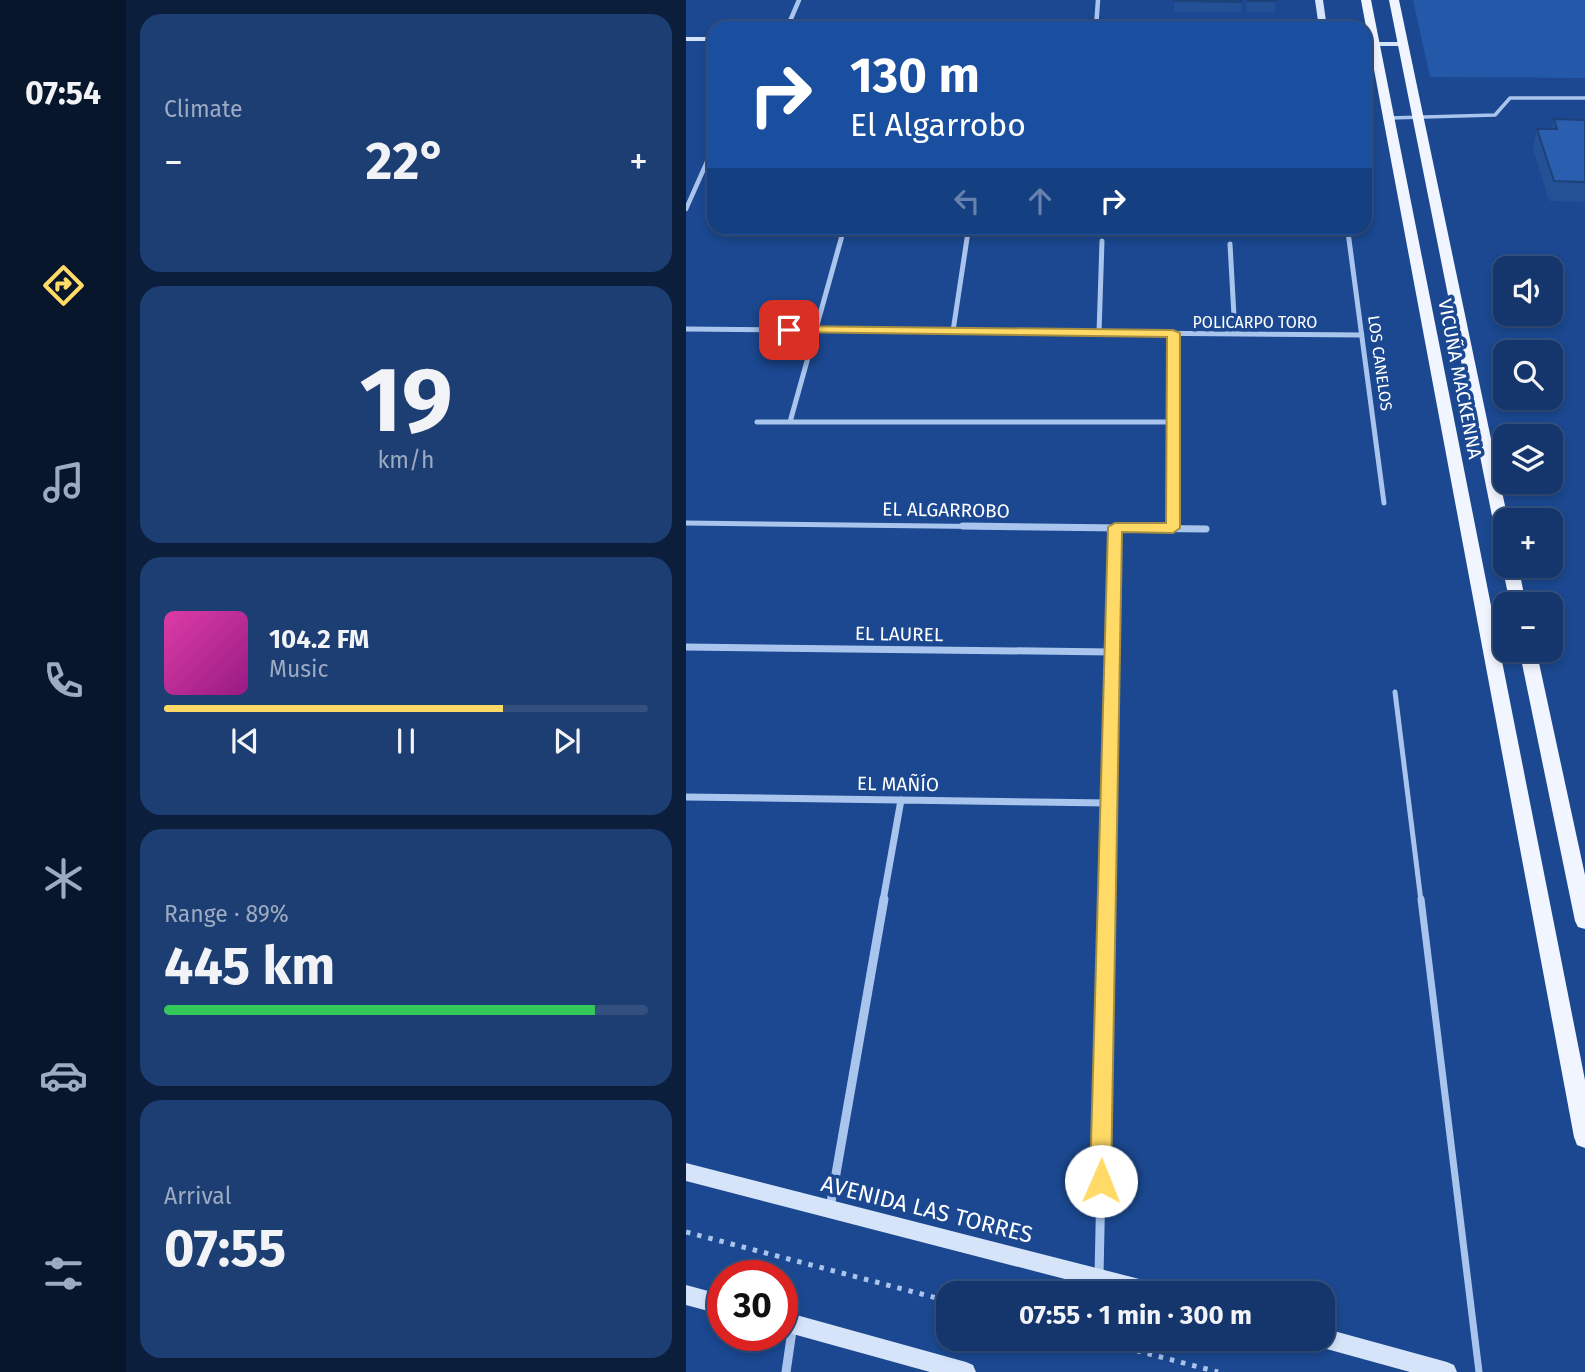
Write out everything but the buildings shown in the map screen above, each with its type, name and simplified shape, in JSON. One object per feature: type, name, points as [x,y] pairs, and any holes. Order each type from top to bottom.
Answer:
[{"type":"main road","points":[[1320,0],[1322,21]]},
{"type":"main road","name":"VICUÑA MACKENNA","points":[[1366,0],[1367,21]]},
{"type":"main road","name":"VICUÑA MACKENNA","points":[[1394,0],[1498,508]]},
{"type":"main road","points":[[686,39],[707,39]]},
{"type":"main road","points":[[1372,44],[1403,44]]},
{"type":"main road","name":"VICUÑA MACKENNA","points":[[1372,55],[1389,118],[1585,1137]]},
{"type":"main road","points":[[1530,662],[1585,921]]},
{"type":"main road","name":"AVENIDA LAS TORRES","points":[[686,1172],[1110,1281]]},
{"type":"main road","points":[[686,1295],[707,1301]]},
{"type":"main road","points":[[798,1326],[965,1372]]},
{"type":"main road","points":[[1335,1342],[1447,1372]]},
{"type":"street","points":[[790,21],[799,0]]},
{"type":"street","points":[[1096,21],[1098,0]]},
{"type":"street","points":[[686,209],[707,162]]},
{"type":"street","points":[[790,422],[842,235]]},
{"type":"street","points":[[953,331],[968,235]]},
{"type":"street","name":"LOS CANELOS","points":[[1349,235],[1384,503]]},
{"type":"street","points":[[1099,332],[1102,241]]},
{"type":"street","points":[[1230,244],[1236,334]]},
{"type":"street","name":"POLICARPO TORO","points":[[686,329],[1362,335]]},
{"type":"street","points":[[1173,333],[1173,528]]},
{"type":"street","points":[[757,422],[1173,422]]},
{"type":"street","name":"EL ALGARROBO","points":[[686,523],[1206,528]]},
{"type":"street","points":[[1099,1278],[1115,527]]},
{"type":"street","name":"EL LAUREL","points":[[686,647],[1112,653]]},
{"type":"street","name":"EL MAÑÍO","points":[[686,797],[1109,803]]},
{"type":"street","points":[[830,1209],[901,800]]},
{"type":"street","points":[[786,1372],[787,1351]]},
{"type":"lane","points":[[1389,118],[1495,115],[1510,98],[1585,98]]},
{"type":"lane","points":[[1395,692],[1479,1372]]},
{"type":"path","points":[[686,1232],[936,1298]]},
{"type":"path","points":[[1137,1351],[1218,1372]]},
{"type":"shaded area","points":[[1413,0],[1585,0],[1585,78],[1430,77]]},
{"type":"route","points":[[789,330],[1173,333],[1173,528],[1115,527],[1101,1181]]}]
